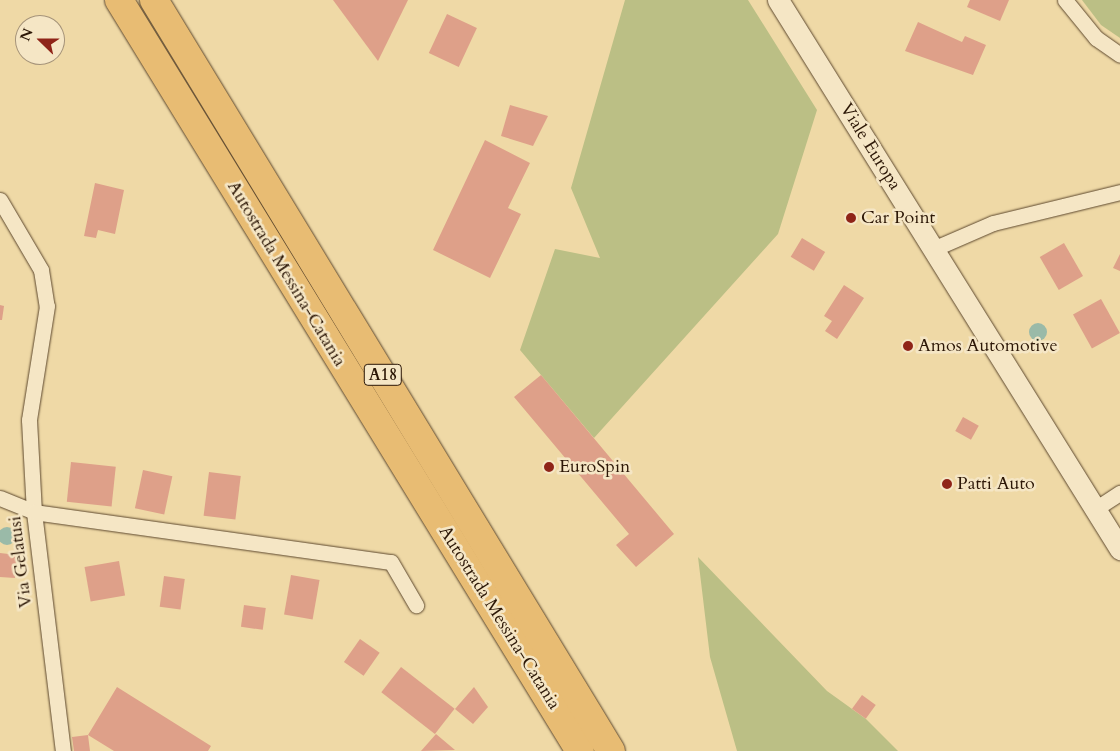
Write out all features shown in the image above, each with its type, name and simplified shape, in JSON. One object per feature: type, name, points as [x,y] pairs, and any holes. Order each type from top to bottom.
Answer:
[{"type":"highway","name":"Autostrada Messina-Catania","points":[[119,0],[580,751]]},
{"type":"highway","points":[[137,0],[593,751]]},
{"type":"highway","name":"Autostrada Messina-Catania","points":[[154,0],[611,751]]},
{"type":"main road","name":"Viale Europa","points":[[778,0],[1120,548]]},
{"type":"street","points":[[1065,0],[1096,38],[1120,55]]},
{"type":"street","points":[[933,249],[993,223],[1120,192]]},
{"type":"street","name":"Via Gelatusi","points":[[0,200],[41,270],[47,306],[29,420],[34,512],[62,751]]},
{"type":"street","points":[[0,226],[16,227]]},
{"type":"street","points":[[1095,509],[1120,493]]},
{"type":"street","points":[[0,498],[34,512],[390,562],[416,605]]},
{"type":"green space","points":[[625,0],[748,0],[817,110],[778,234],[594,438],[520,350],[555,249],[600,258],[571,188]]},
{"type":"green space","points":[[1082,0],[1120,0],[1120,38],[1101,25]]},
{"type":"green space","points":[[698,557],[827,691],[866,719],[898,751],[737,751],[710,657]]},
{"type":"shaded area","points":[[1034,323],[1042,323],[1047,328],[1045,339],[1034,341],[1029,336],[1029,328]]},
{"type":"shaded area","points":[[3,527],[11,527],[16,532],[14,543],[3,545],[-2,540],[-2,532]]},
{"type":"building","points":[[333,0],[408,0],[378,61]]},
{"type":"building","points":[[970,0],[1009,0],[1000,21],[967,7]]},
{"type":"building","points":[[447,14],[477,28],[459,67],[429,53]]},
{"type":"building","points":[[918,22],[962,42],[965,36],[986,45],[973,75],[905,51]]},
{"type":"building","points":[[510,105],[548,116],[533,146],[501,136]]},
{"type":"building","points":[[485,140],[530,163],[508,208],[521,214],[490,278],[433,250]]},
{"type":"building","points":[[95,183],[124,190],[115,234],[98,230],[96,238],[84,236]]},
{"type":"building","points":[[802,238],[825,252],[814,271],[791,257]]},
{"type":"building","points":[[1064,243],[1083,276],[1059,290],[1040,257]]},
{"type":"building","points":[[1120,254],[1120,271],[1113,268]]},
{"type":"building","points":[[844,285],[864,298],[837,339],[825,331],[832,321],[824,316]]},
{"type":"building","points":[[1101,299],[1120,333],[1092,349],[1073,315]]},
{"type":"building","points":[[0,305],[4,306],[2,320],[0,320]]},
{"type":"building","points":[[541,375],[674,534],[636,567],[616,545],[629,534],[514,397]]},
{"type":"building","points":[[963,417],[979,426],[971,440],[955,431]]},
{"type":"building","points":[[71,462],[116,467],[112,506],[67,502]]},
{"type":"building","points":[[143,470],[172,476],[164,514],[135,508]]},
{"type":"building","points":[[209,472],[241,476],[235,520],[204,516]]},
{"type":"building","points":[[0,553],[17,555],[15,578],[0,577]]},
{"type":"building","points":[[119,561],[125,595],[91,602],[85,567]]},
{"type":"building","points":[[291,575],[320,580],[313,619],[284,614]]},
{"type":"building","points":[[164,576],[185,579],[180,610],[160,607]]},
{"type":"building","points":[[244,605],[266,608],[263,630],[241,627]]},
{"type":"building","points":[[360,639],[380,653],[364,676],[344,662]]},
{"type":"building","points":[[401,667],[455,709],[435,734],[381,692]]},
{"type":"building","points":[[117,687],[211,746],[208,751],[114,751],[88,735]]},
{"type":"building","points":[[474,687],[488,707],[473,724],[455,709]]},
{"type":"building","points":[[862,695],[876,705],[866,719],[852,709]]},
{"type":"building","points":[[436,734],[455,750],[421,751]]},
{"type":"building","points":[[88,735],[90,751],[74,751],[72,737]]},
{"type":"place","name":"Car Point","points":[[851,218]]},
{"type":"place","name":"Amos Automotive","points":[[908,346]]},
{"type":"place","name":"EuroSpin","points":[[549,467]]},
{"type":"place","name":"Patti Auto","points":[[947,484]]}]
